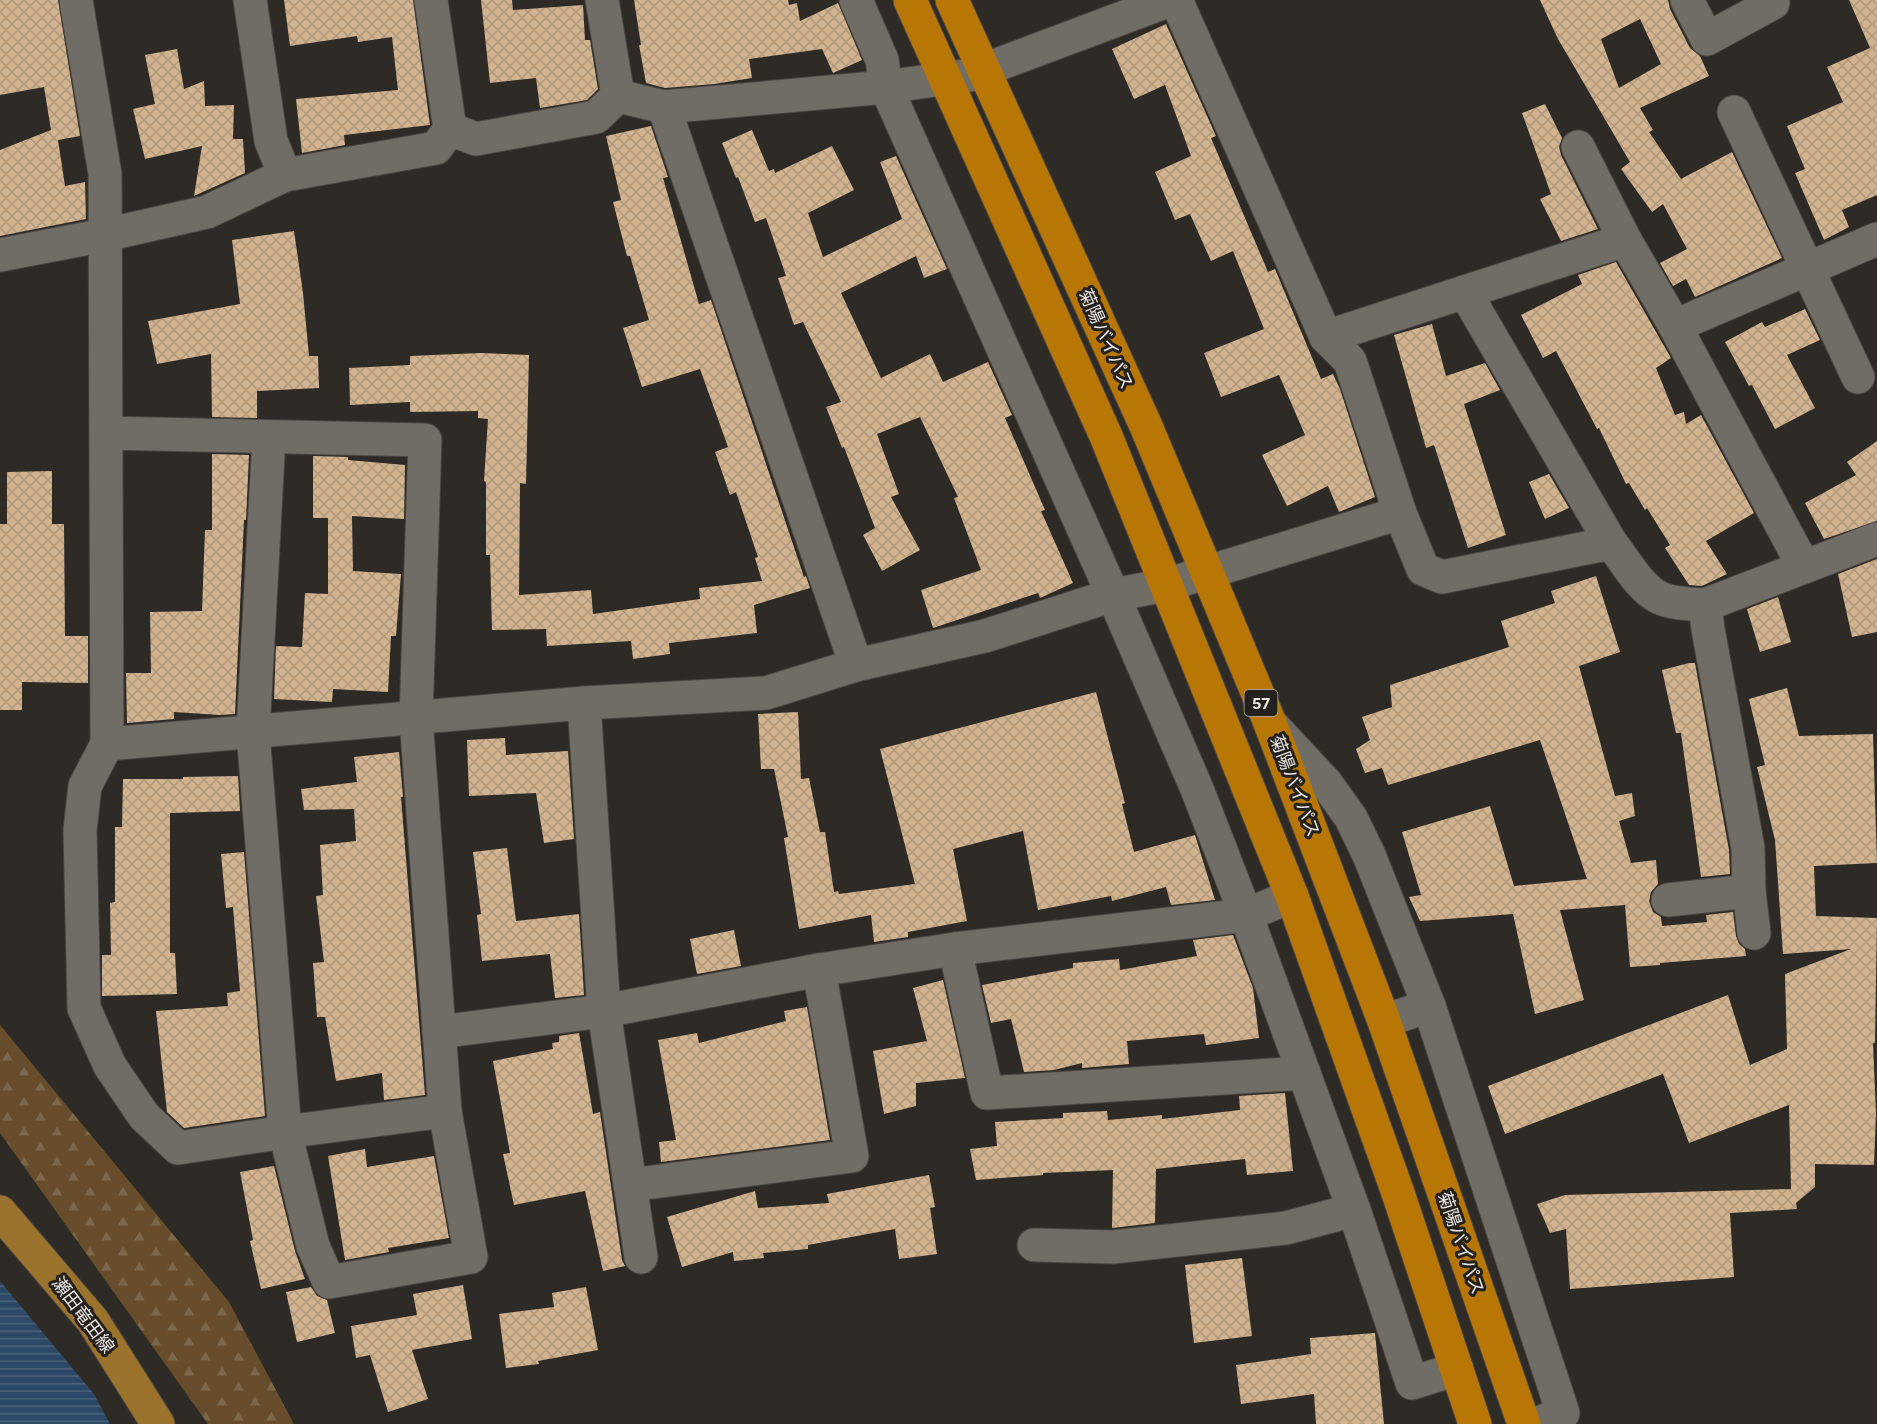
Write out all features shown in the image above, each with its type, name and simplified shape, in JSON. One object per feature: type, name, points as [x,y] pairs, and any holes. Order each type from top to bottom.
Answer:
[{"type":"highway","name":"57","points":[[910,0],[1106,436],[1292,896],[1398,1193],[1476,1424]]},
{"type":"highway","name":"菊陽バイパス","points":[[952,0],[1146,426],[1270,723],[1384,1021],[1524,1424]]},
{"type":"main road","name":"瀬田竜田線","points":[[0,1212],[93,1322],[158,1424]]},
{"type":"street","points":[[76,0],[105,174],[107,744],[85,786],[80,830],[84,1008],[106,1056],[144,1116],[178,1148],[445,1111]]},
{"type":"street","points":[[250,0],[271,141],[285,175]]},
{"type":"street","points":[[0,255],[105,236],[207,212],[285,175],[436,148],[450,129],[430,0]]},
{"type":"street","points":[[602,0],[618,96]]},
{"type":"street","points":[[856,0],[882,60],[886,87],[1197,789],[1246,915],[1354,1210],[1412,1383],[1457,1369]]},
{"type":"street","points":[[1687,0],[1707,39],[1773,3],[1772,0]]},
{"type":"street","points":[[618,96],[664,107],[886,87],[970,75],[1177,1],[1326,337],[1350,361],[1400,513],[1423,569],[1442,577],[1611,543]]},
{"type":"street","points":[[450,129],[476,139],[596,117],[618,96]]},
{"type":"street","points":[[664,107],[856,665]]},
{"type":"street","points":[[1734,112],[1858,377]]},
{"type":"street","points":[[1578,147],[1625,240],[1675,326],[1804,567]]},
{"type":"street","points":[[1675,326],[1877,239]]},
{"type":"street","points":[[1326,337],[1625,240]]},
{"type":"street","points":[[1465,292],[1611,543],[1640,581],[1658,597],[1687,604],[1705,605],[1877,539]]},
{"type":"street","points":[[106,433],[425,440],[416,718],[445,1111],[471,1257],[329,1282],[313,1246],[285,1132],[253,732],[269,437]]},
{"type":"street","points":[[107,744],[584,703],[766,693],[856,665],[986,636],[1113,595],[1166,585],[1400,513]]},
{"type":"street","points":[[1705,605],[1748,848],[1749,891],[1754,933]]},
{"type":"street","points":[[584,703],[604,1011],[640,1257]]},
{"type":"street","points":[[1270,723],[1326,783],[1351,818],[1369,855],[1429,1006],[1555,1420]]},
{"type":"street","points":[[1668,900],[1749,891]]},
{"type":"street","points":[[439,1032],[604,1011],[819,970],[955,949],[1246,915],[1292,896]]},
{"type":"street","points":[[955,949],[987,1093],[1304,1073]]},
{"type":"street","points":[[630,1185],[852,1156],[819,970]]},
{"type":"street","points":[[1384,1021],[1429,1006]]},
{"type":"street","points":[[1034,1245],[1113,1247],[1286,1228],[1354,1210]]},
{"type":"green space","points":[[0,1025],[229,1302],[294,1424],[208,1424],[0,1133]]},
{"type":"water","points":[[0,1281],[94,1394],[110,1424],[0,1424]]},
{"type":"building","points":[[0,0],[58,0],[80,136],[58,140],[65,186],[85,182],[86,219],[0,236],[0,150],[51,130],[44,87],[0,95]]},
{"type":"building","points":[[284,0],[413,0],[430,125],[344,135],[345,145],[302,153],[296,99],[398,90],[392,37],[358,42],[357,36],[290,46]]},
{"type":"building","points":[[481,0],[512,0],[513,10],[583,5],[585,40],[590,40],[598,89],[587,100],[540,108],[536,78],[490,83]]},
{"type":"building","points":[[634,0],[788,0],[789,5],[797,3],[800,21],[838,3],[862,60],[833,73],[822,49],[749,59],[752,78],[665,88],[646,83]]},
{"type":"building","points":[[1540,0],[1668,0],[1670,9],[1690,48],[1700,56],[1709,76],[1640,108],[1653,130],[1649,132],[1681,179],[1732,152],[1782,258],[1695,297],[1686,279],[1673,286],[1660,263],[1687,249],[1663,204],[1652,212],[1621,169],[1630,162],[1558,39]],"holes":[[[1640,19],[1661,64],[1619,88],[1601,39]]]},
{"type":"building","points":[[1849,0],[1877,0],[1877,195],[1842,210],[1849,227],[1824,240],[1795,173],[1805,169],[1787,126],[1843,102],[1827,67],[1870,48]]},
{"type":"building","points":[[1166,24],[1216,136],[1211,138],[1268,272],[1275,269],[1321,379],[1333,374],[1340,389],[1375,497],[1339,512],[1328,486],[1287,506],[1262,455],[1305,435],[1279,375],[1221,397],[1204,353],[1264,329],[1233,251],[1211,261],[1190,214],[1175,220],[1155,172],[1191,156],[1165,85],[1134,99],[1112,49]]},
{"type":"building","points":[[177,49],[184,89],[204,81],[205,106],[234,105],[233,139],[243,139],[245,173],[194,196],[202,146],[145,159],[133,109],[155,104],[145,55]]},
{"type":"building","points":[[1545,104],[1562,138],[1559,147],[1561,155],[1598,229],[1561,241],[1540,199],[1551,194],[1522,113]]},
{"type":"building","points":[[651,126],[668,177],[663,178],[699,304],[711,300],[804,577],[806,576],[810,588],[754,605],[757,633],[669,643],[670,654],[633,659],[631,641],[547,646],[546,629],[492,630],[490,555],[486,555],[486,482],[484,481],[488,419],[478,418],[478,411],[410,412],[410,402],[350,405],[349,368],[410,365],[410,356],[481,353],[529,355],[526,484],[520,483],[519,595],[591,590],[593,614],[700,599],[699,588],[762,581],[755,558],[758,557],[736,492],[730,495],[715,452],[728,447],[700,369],[642,387],[623,328],[649,320],[630,256],[627,256],[613,202],[621,200],[606,136]]},
{"type":"building","points":[[752,130],[769,171],[774,169],[775,173],[832,146],[854,190],[808,213],[823,257],[902,219],[880,162],[896,156],[947,269],[924,278],[916,256],[841,293],[881,378],[930,354],[943,382],[988,362],[1012,415],[1005,418],[1045,510],[1041,511],[1073,583],[1040,598],[1038,593],[933,628],[921,590],[981,570],[954,498],[958,497],[920,417],[877,434],[899,494],[891,497],[920,550],[882,571],[863,535],[875,528],[826,407],[841,402],[803,322],[794,325],[778,278],[786,276],[766,218],[755,222],[722,143]]},
{"type":"building","points":[[294,231],[309,356],[318,356],[319,388],[257,391],[257,418],[212,417],[211,354],[157,364],[148,321],[240,304],[232,240]]},
{"type":"building","points":[[1616,262],[1671,358],[1656,368],[1675,415],[1684,412],[1686,424],[1701,415],[1754,513],[1706,541],[1727,574],[1702,586],[1689,585],[1665,548],[1670,545],[1647,508],[1645,510],[1629,483],[1626,484],[1599,428],[1597,429],[1556,351],[1543,358],[1521,315],[1582,284],[1578,275]]},
{"type":"building","points":[[1805,309],[1820,340],[1787,355],[1815,408],[1775,429],[1752,385],[1749,386],[1725,342],[1762,322],[1765,327]]},
{"type":"building","points":[[1432,324],[1446,376],[1485,363],[1500,390],[1464,404],[1506,535],[1468,548],[1434,445],[1426,448],[1394,335]]},
{"type":"building","points":[[1877,441],[1877,521],[1824,539],[1805,503],[1856,475],[1847,462]]},
{"type":"building","points":[[212,454],[249,455],[235,714],[174,712],[174,719],[127,723],[126,673],[151,673],[150,612],[202,611],[205,530],[212,530]]},
{"type":"building","points":[[313,456],[348,457],[348,460],[405,465],[404,519],[352,516],[353,571],[401,574],[396,636],[391,636],[388,692],[333,689],[332,702],[274,699],[276,646],[302,647],[305,593],[328,594],[328,518],[313,518]]},
{"type":"building","points":[[52,471],[52,524],[64,524],[65,636],[88,636],[88,683],[22,682],[22,710],[0,710],[0,524],[7,524],[7,472]]},
{"type":"building","points":[[1549,474],[1569,508],[1545,519],[1529,482]]},
{"type":"building","points":[[1877,559],[1877,632],[1852,637],[1838,574]]},
{"type":"building","points":[[1596,576],[1620,652],[1579,666],[1615,796],[1632,793],[1635,816],[1619,821],[1631,863],[1656,860],[1658,884],[1651,892],[1649,901],[1653,912],[1661,917],[1662,926],[1707,922],[1706,915],[1733,912],[1736,936],[1739,944],[1745,949],[1746,956],[1630,967],[1625,905],[1560,910],[1584,1000],[1535,1014],[1513,914],[1420,921],[1409,897],[1421,895],[1402,832],[1490,806],[1514,886],[1587,879],[1540,740],[1388,785],[1382,768],[1365,773],[1356,749],[1370,740],[1362,717],[1392,707],[1390,685],[1509,647],[1501,621],[1555,603],[1551,591]]},
{"type":"building","points":[[1778,597],[1791,642],[1760,652],[1747,609]]},
{"type":"building","points":[[1695,663],[1729,850],[1730,874],[1701,877],[1681,733],[1676,733],[1662,670]]},
{"type":"building","points":[[1787,688],[1799,736],[1873,734],[1877,863],[1814,866],[1816,916],[1877,918],[1875,1043],[1873,1043],[1876,1113],[1874,1165],[1815,1164],[1815,1187],[1796,1203],[1797,1209],[1730,1213],[1734,1277],[1570,1289],[1566,1229],[1550,1233],[1537,1204],[1565,1195],[1791,1189],[1789,1105],[1689,1143],[1663,1074],[1505,1134],[1488,1086],[1728,995],[1750,1065],[1787,1049],[1785,974],[1851,949],[1783,954],[1775,840],[1757,767],[1765,765],[1749,699]]},
{"type":"building","points":[[1096,692],[1125,803],[1122,804],[1134,852],[1195,835],[1215,900],[1171,905],[1166,887],[1112,901],[1111,896],[1038,910],[1023,831],[953,849],[967,921],[908,932],[908,937],[874,942],[871,915],[799,929],[784,838],[788,837],[774,769],[761,769],[758,714],[798,712],[801,779],[809,778],[820,832],[825,832],[834,892],[838,891],[839,894],[915,884],[880,749]]},
{"type":"building","points":[[505,738],[506,755],[568,751],[574,839],[544,843],[536,793],[469,796],[467,740]]},
{"type":"building","points":[[399,752],[425,1095],[384,1100],[382,1073],[336,1081],[325,1017],[317,1017],[313,963],[324,962],[316,896],[323,895],[320,845],[356,841],[354,809],[304,810],[301,789],[357,782],[354,757]]},
{"type":"building","points":[[238,776],[240,811],[170,813],[170,953],[175,953],[177,994],[102,996],[102,955],[111,955],[110,903],[115,902],[115,827],[122,827],[123,779]]},
{"type":"building","points":[[507,848],[516,921],[579,914],[584,995],[555,998],[550,954],[482,961],[477,915],[481,914],[473,852]]},
{"type":"building","points":[[244,852],[265,1116],[184,1128],[167,1112],[156,1011],[228,1006],[227,993],[240,991],[233,907],[226,908],[221,854]]},
{"type":"building","points":[[734,930],[741,966],[697,974],[690,939]]},
{"type":"building","points":[[1233,935],[1253,988],[1259,1038],[1206,1045],[1204,1034],[1127,1041],[1129,1064],[1082,1068],[1082,1063],[1054,1070],[1024,1072],[1011,1019],[991,1023],[982,985],[1073,968],[1073,963],[1119,959],[1120,970],[1197,956],[1193,940]]},
{"type":"building","points":[[943,980],[965,1078],[916,1083],[916,1106],[884,1114],[873,1051],[927,1041],[913,988]]},
{"type":"building","points":[[807,1007],[830,1140],[661,1162],[659,1142],[676,1140],[658,1040],[697,1033],[699,1043],[786,1021],[784,1011]]},
{"type":"building","points":[[579,1033],[593,1114],[600,1112],[622,1260],[625,1266],[603,1271],[585,1191],[514,1205],[503,1154],[510,1153],[493,1061],[553,1049],[552,1043],[559,1042],[559,1036]]},
{"type":"building","points":[[1285,1093],[1293,1171],[1247,1175],[1245,1159],[1156,1169],[1155,1223],[1112,1228],[1113,1170],[1043,1173],[1043,1175],[976,1180],[970,1149],[997,1146],[995,1122],[1063,1118],[1063,1113],[1107,1111],[1108,1120],[1162,1115],[1162,1119],[1240,1110],[1239,1096]]},
{"type":"building","points":[[365,1149],[367,1167],[434,1156],[449,1238],[388,1248],[389,1252],[345,1260],[328,1156]]},
{"type":"building","points":[[274,1166],[295,1251],[305,1279],[261,1289],[250,1241],[253,1240],[240,1172]]},
{"type":"building","points":[[929,1175],[935,1207],[930,1208],[937,1254],[899,1259],[895,1229],[808,1245],[808,1249],[763,1253],[764,1258],[734,1261],[733,1252],[682,1267],[667,1217],[755,1191],[758,1208],[829,1203],[827,1194]]},
{"type":"building","points":[[1242,1258],[1252,1336],[1194,1343],[1185,1265]]},
{"type":"building","points":[[463,1285],[472,1339],[412,1350],[428,1399],[388,1412],[370,1355],[356,1358],[351,1326],[417,1315],[413,1294]]},
{"type":"building","points":[[311,1287],[317,1296],[327,1300],[335,1333],[297,1342],[286,1292]]},
{"type":"building","points":[[586,1287],[598,1350],[538,1361],[539,1364],[506,1368],[499,1314],[554,1307],[552,1293]]},
{"type":"building","points":[[1375,1333],[1384,1424],[1316,1424],[1314,1394],[1241,1404],[1236,1365],[1311,1354],[1310,1338]]}]
